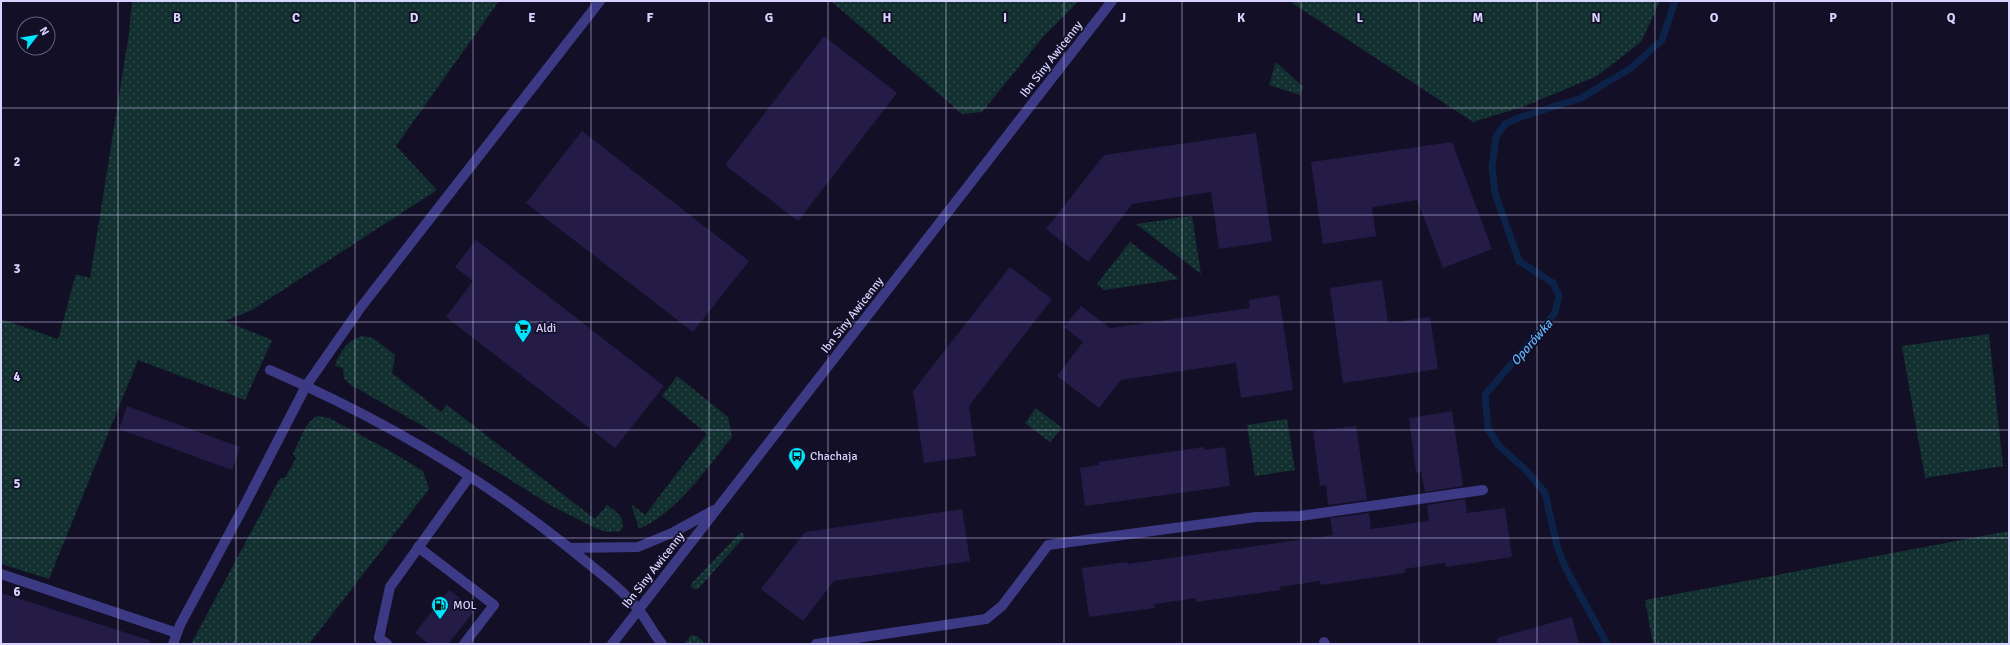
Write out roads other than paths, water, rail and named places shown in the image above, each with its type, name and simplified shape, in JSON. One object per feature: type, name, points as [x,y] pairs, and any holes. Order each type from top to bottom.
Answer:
[{"type":"street","points":[[173,644],[177,633],[306,386],[361,307],[600,1]]},
{"type":"street","name":"Ibn Siny Awicenny","points":[[612,644],[1112,1]]},
{"type":"street","points":[[270,370],[306,386],[384,426],[469,477],[531,518],[594,567],[638,610],[662,644]]},
{"type":"street","points":[[381,642],[390,587],[469,477]]},
{"type":"street","points":[[816,644],[986,619],[1002,606],[1048,545],[1256,517],[1300,516],[1483,490]]},
{"type":"street","points":[[569,548],[638,547],[674,532],[718,508]]},
{"type":"street","points":[[418,547],[494,605],[464,644]]},
{"type":"street","points":[[1,574],[177,633]]},
{"type":"waterway","name":"Oporówka","points":[[1607,644],[1565,567],[1557,546],[1545,493],[1527,471],[1499,446],[1488,429],[1485,395],[1555,313],[1559,296],[1553,283],[1519,261],[1495,193],[1492,166],[1496,137],[1505,124],[1521,117],[1581,98],[1631,68],[1662,40],[1675,1]]},
{"type":"place","name":"Aldi","points":[[523,343]]},
{"type":"place","name":"Chachaja","points":[[797,471]]},
{"type":"place","name":"MOL","points":[[440,620]]}]
